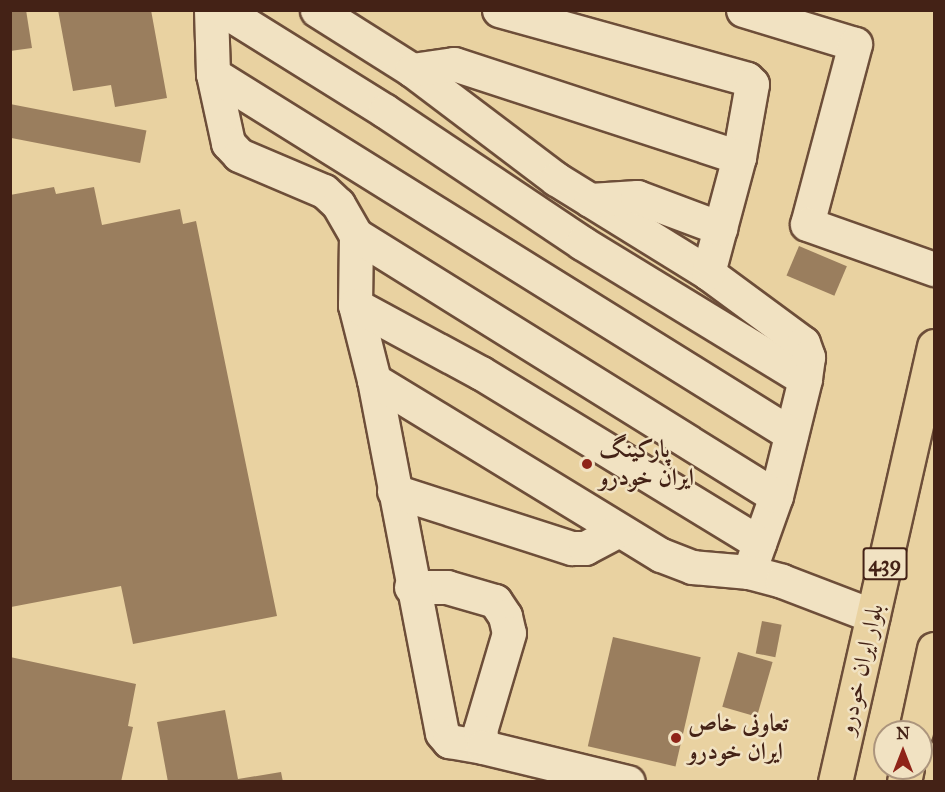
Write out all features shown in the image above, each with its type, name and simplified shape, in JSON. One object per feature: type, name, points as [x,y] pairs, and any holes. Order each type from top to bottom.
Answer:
[{"type":"main road","name":"بلوار ایران خودرو","points":[[835,782],[934,346]]},
{"type":"main road","points":[[919,720],[934,650]]},
{"type":"lane","points":[[210,10],[213,74],[228,143],[239,155],[324,191],[338,204],[356,235],[776,496]]},
{"type":"lane","points":[[223,10],[385,111],[582,243],[805,379]]},
{"type":"lane","points":[[317,10],[412,70],[556,179],[708,273],[803,343],[808,357],[805,379],[776,496],[754,558]]},
{"type":"lane","points":[[499,10],[747,79],[752,84],[753,96],[739,157],[708,273]]},
{"type":"lane","points":[[743,10],[855,44],[807,224],[934,269]]},
{"type":"lane","points":[[412,70],[454,64],[739,157]]},
{"type":"lane","points":[[213,74],[791,434]]},
{"type":"lane","points":[[590,200],[621,196],[656,201],[720,228]]},
{"type":"lane","points":[[356,235],[355,304],[374,380],[411,587],[442,734],[449,741],[628,782]]},
{"type":"lane","points":[[355,304],[481,372],[754,558],[873,616]]},
{"type":"lane","points":[[374,380],[661,555],[692,567],[754,558]]},
{"type":"lane","points":[[394,491],[572,548],[585,548],[619,530]]},
{"type":"lane","points":[[411,587],[447,587],[495,601],[506,616],[509,633],[480,731],[483,747]]},
{"type":"building","points":[[10,10],[26,10],[32,48],[10,51]]},
{"type":"building","points":[[58,10],[151,10],[167,98],[115,107],[111,85],[73,91]]},
{"type":"building","points":[[10,104],[146,131],[140,163],[10,138]]},
{"type":"building","points":[[54,187],[56,194],[94,187],[102,225],[180,209],[183,224],[196,221],[277,616],[133,644],[121,586],[11,607],[10,195]]},
{"type":"building","points":[[799,246],[847,266],[834,296],[786,275]]},
{"type":"building","points":[[762,621],[782,625],[775,657],[756,653]]},
{"type":"building","points":[[613,637],[701,657],[675,766],[588,746]]},
{"type":"building","points":[[738,652],[773,662],[757,717],[722,707]]},
{"type":"building","points":[[10,657],[136,684],[128,726],[133,727],[121,782],[10,782]]},
{"type":"building","points":[[225,710],[238,779],[281,772],[283,782],[168,782],[157,722]]},
{"type":"place","name":"پارکینگ ایران خودرو","points":[[587,464]]},
{"type":"place","name":"تعاونی خاص ایران خودرو","points":[[676,738]]}]
